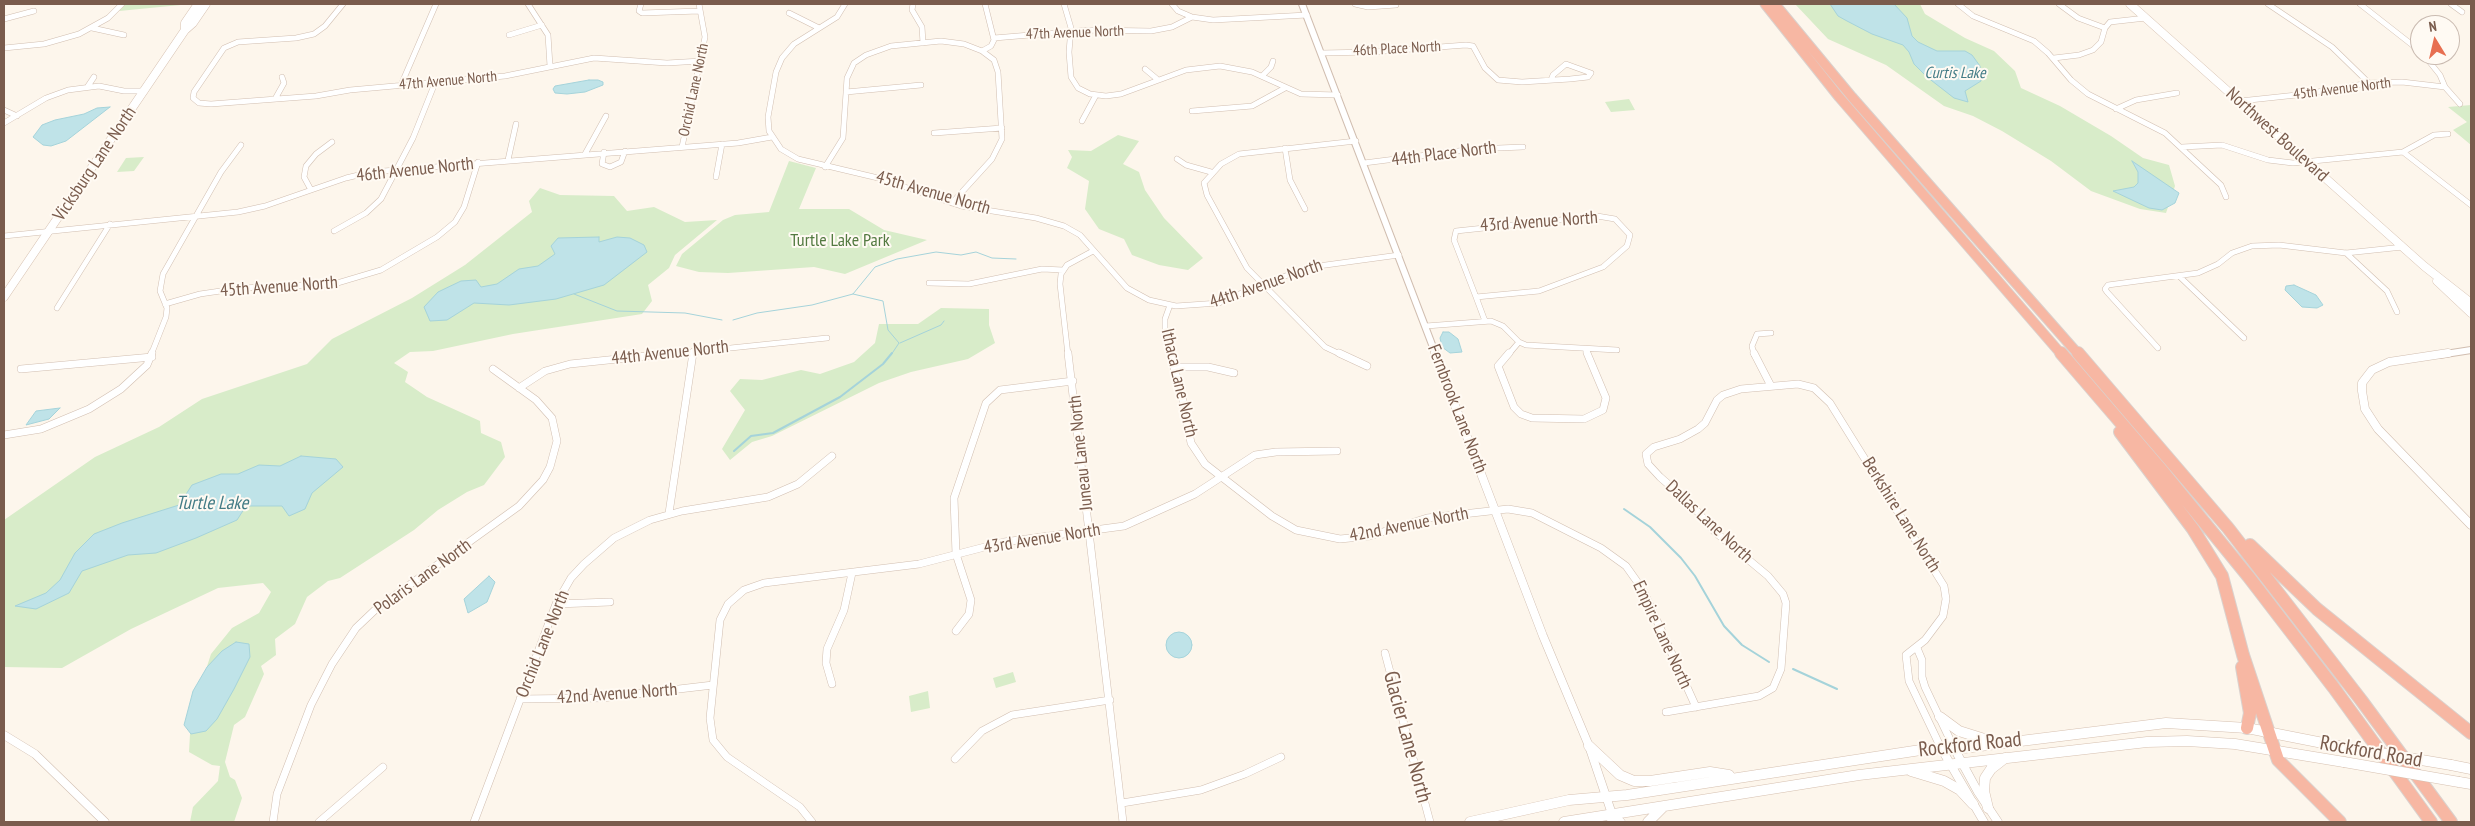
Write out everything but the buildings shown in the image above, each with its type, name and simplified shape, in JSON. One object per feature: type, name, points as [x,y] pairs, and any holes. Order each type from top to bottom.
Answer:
[{"type":"highway","points":[[1765,4],[1839,97],[2164,473],[2248,576],[2334,688],[2431,822]]},
{"type":"highway","points":[[1775,4],[1846,90],[2183,474],[2292,609],[2421,779],[2451,822]]},
{"type":"highway","points":[[2084,380],[2088,391],[2183,514],[2216,564],[2227,590],[2243,655],[2260,699],[2275,751],[2283,766],[2340,822]]},
{"type":"highway","points":[[2183,474],[2289,585],[2471,734]]},
{"type":"highway","points":[[2243,655],[2242,669],[2250,713],[2247,728]]},
{"type":"main road","name":"Vicksburg Lane North","points":[[185,30],[185,23],[198,4]]},
{"type":"main road","name":"Vicksburg Lane North","points":[[4,297],[185,30],[193,23],[206,4]]},
{"type":"main road","name":"Northwest Boulevard","points":[[2130,4],[2424,266],[2471,303]]},
{"type":"main road","name":"Northwest Boulevard","points":[[2424,266],[2471,313]]},
{"type":"main road","points":[[1940,717],[1959,731],[1996,743]]},
{"type":"main road","name":"Rockford Road","points":[[1470,822],[1569,800],[1627,795],[1737,776],[1941,748],[2166,723],[2247,728],[2471,769]]},
{"type":"main road","name":"Rockford Road","points":[[1564,822],[1612,818],[1664,806],[1903,770],[2006,757],[2168,741],[2224,743],[2471,784]]},
{"type":"main road","points":[[1589,746],[1620,775],[1634,781],[1650,781],[1710,772],[1737,776]]},
{"type":"main road","points":[[1988,808],[1984,791],[1985,778],[1990,769],[2006,757]]},
{"type":"main road","points":[[1903,770],[1926,774],[1944,781],[1960,790],[1973,804]]},
{"type":"main road","points":[[1648,822],[1664,806]]},
{"type":"street","points":[[4,48],[55,42],[92,28],[108,18],[122,4]]},
{"type":"street","name":"47th Avenue North","points":[[343,4],[326,26],[314,34],[302,37],[232,41],[220,52],[199,85],[193,95],[195,101],[211,104],[275,99],[505,76],[594,58],[667,63],[701,60]]},
{"type":"street","points":[[401,85],[436,4]]},
{"type":"street","points":[[528,4],[548,35],[550,66]]},
{"type":"street","points":[[641,4],[639,12],[642,13],[699,10]]},
{"type":"street","name":"Orchid Lane North","points":[[682,147],[701,60],[705,32],[699,4]]},
{"type":"street","points":[[772,137],[768,124],[779,65],[794,44],[841,13],[845,4]]},
{"type":"street","points":[[913,4],[912,10],[922,27],[924,42]]},
{"type":"street","points":[[982,50],[994,43],[985,4]]},
{"type":"street","points":[[1064,4],[1071,31],[1069,52],[1071,77],[1078,88],[1096,95],[1121,94],[1157,79],[1186,70],[1208,66],[1231,67],[1262,76],[1285,88],[1310,95],[1338,95]]},
{"type":"street","points":[[1172,4],[1178,11],[1192,17],[1213,20],[1307,15]]},
{"type":"street","name":"Fernbrook Lane North","points":[[1302,4],[1400,255],[1543,636],[1589,746],[1612,818],[1621,822]]},
{"type":"street","points":[[1355,4],[1368,7],[1396,5]]},
{"type":"street","points":[[1958,4],[1963,10],[1973,16],[2034,41],[2054,58],[2078,87],[2116,109],[2155,127],[2182,147],[2221,185],[2226,197]]},
{"type":"street","points":[[2059,4],[2078,18],[2105,28]]},
{"type":"street","points":[[2268,4],[2332,47],[2369,83]]},
{"type":"street","points":[[2360,4],[2410,43]]},
{"type":"street","points":[[2451,4],[2462,12]]},
{"type":"street","points":[[4,20],[34,11]]},
{"type":"street","points":[[789,13],[819,28]]},
{"type":"street","name":"47th Avenue North","points":[[994,38],[1071,31],[1156,31],[1181,24],[1192,17]]},
{"type":"street","points":[[2054,58],[2079,55],[2093,50],[2101,42],[2105,28],[2117,20],[2146,18]]},
{"type":"street","points":[[509,34],[542,25]]},
{"type":"street","points":[[92,28],[124,35]]},
{"type":"street","points":[[825,167],[843,138],[848,73],[854,63],[866,54],[882,48],[924,42],[953,42],[982,50],[994,60],[996,66],[1002,139],[992,159],[952,203]]},
{"type":"street","name":"46th Place North","points":[[1321,52],[1373,52],[1458,45],[1473,46],[1485,68],[1498,80],[1522,82],[1551,80]]},
{"type":"street","points":[[1262,76],[1271,67],[1273,61]]},
{"type":"street","points":[[1566,64],[1591,73],[1588,77],[1551,80],[1553,75],[1566,64]]},
{"type":"street","points":[[2432,65],[2440,75],[2445,87],[2460,104]]},
{"type":"street","points":[[1145,69],[1157,79]]},
{"type":"street","points":[[275,99],[284,82],[282,77]]},
{"type":"street","points":[[88,86],[94,78]]},
{"type":"street","name":"45th Avenue North","points":[[2240,101],[2306,94],[2369,83],[2402,82],[2445,87]]},
{"type":"street","points":[[334,231],[374,206],[385,192],[413,138],[435,83]]},
{"type":"street","points":[[846,92],[921,85]]},
{"type":"street","points":[[4,123],[51,96],[88,86],[124,91],[145,91]]},
{"type":"street","points":[[1192,111],[1252,106],[1285,88]]},
{"type":"street","points":[[2116,109],[2136,100],[2177,93]]},
{"type":"street","points":[[1082,121],[1096,95]]},
{"type":"street","points":[[4,110],[17,116]]},
{"type":"street","points":[[585,154],[606,116]]},
{"type":"street","points":[[508,160],[516,124]]},
{"type":"street","points":[[934,133],[1002,128]]},
{"type":"street","points":[[2182,147],[2222,145],[2276,162],[2308,162],[2403,152],[2434,135],[2448,134]]},
{"type":"street","name":"45th Avenue North","points":[[772,137],[789,155],[825,167],[878,178],[952,203],[1036,218],[1064,226],[1080,235],[1093,251]]},
{"type":"street","name":"46th Avenue North","points":[[4,236],[251,210],[358,174],[478,162],[751,142],[772,137]]},
{"type":"street","points":[[1356,141],[1239,154],[1229,158],[1211,172],[1204,183],[1207,195],[1248,268],[1262,284],[1324,346],[1367,366]]},
{"type":"street","points":[[310,190],[304,177],[306,166],[316,154],[332,142]]},
{"type":"street","points":[[716,177],[722,144]]},
{"type":"street","points":[[4,435],[41,429],[89,409],[121,390],[152,357],[166,317],[165,304],[160,291],[163,274],[227,162],[241,145]]},
{"type":"street","name":"44th Place North","points":[[1364,163],[1474,149],[1523,147]]},
{"type":"street","points":[[1285,148],[1290,180],[1305,209]]},
{"type":"street","points":[[604,152],[602,164],[610,167],[621,162],[625,151]]},
{"type":"street","points":[[2403,152],[2471,205]]},
{"type":"street","points":[[1177,159],[1186,165],[1211,172]]},
{"type":"street","name":"45th Avenue North","points":[[165,304],[200,294],[241,288],[334,284],[360,278],[391,264],[437,237],[455,222],[464,208],[478,162]]},
{"type":"street","name":"43rd Avenue North","points":[[1476,297],[1539,291],[1603,267],[1627,246],[1630,235],[1615,219],[1597,216],[1456,231],[1454,240],[1485,321]]},
{"type":"street","points":[[57,308],[110,224]]},
{"type":"street","points":[[2158,348],[2107,292],[2105,287],[2108,285],[2179,276],[2208,269],[2232,253],[2252,246],[2279,245],[2346,253],[2404,247]]},
{"type":"street","points":[[929,282],[969,284],[1033,270],[1063,270],[1072,260],[1093,251]]},
{"type":"street","name":"44th Avenue North","points":[[1093,251],[1127,288],[1149,300],[1191,307],[1219,303],[1262,284],[1311,266],[1400,255]]},
{"type":"street","points":[[2346,253],[2387,291],[2398,312]]},
{"type":"street","name":"Juneau Lane North","points":[[1063,270],[1060,284],[1124,822]]},
{"type":"street","points":[[2179,276],[2220,318],[2244,338]]},
{"type":"street","name":"Ithaca Lane North","points":[[1170,305],[1164,328],[1175,367],[1191,443],[1205,464],[1272,516]]},
{"type":"street","points":[[1426,326],[1485,321],[1504,326],[1519,342],[1533,346],[1617,350]]},
{"type":"street","points":[[1771,333],[1757,334],[1752,346],[1755,359],[1771,386]]},
{"type":"street","name":"44th Avenue North","points":[[519,388],[545,371],[562,365],[827,338]]},
{"type":"street","points":[[1519,342],[1498,366],[1514,407],[1521,414],[1532,418],[1584,419],[1592,417],[1602,410],[1606,398],[1585,349]]},
{"type":"street","points":[[2471,350],[2389,362],[2372,370],[2362,383],[2365,409],[2378,429],[2471,525]]},
{"type":"street","points":[[669,513],[693,351]]},
{"type":"street","points":[[21,369],[152,357]]},
{"type":"street","points":[[1175,367],[1208,367],[1234,373]]},
{"type":"street","name":"Polaris Lane North","points":[[273,822],[277,794],[311,705],[332,664],[356,628],[376,609],[504,518],[532,494],[543,480],[555,454],[556,429],[545,408],[493,369]]},
{"type":"street","points":[[956,631],[969,614],[971,600],[956,554],[954,498],[989,398],[1000,390],[1073,381]]},
{"type":"street","name":"Berkshire Lane North","points":[[1771,386],[1798,384],[1814,388],[1826,398],[1944,586],[1946,607],[1943,616],[1918,648],[1906,655],[1909,680],[1941,748]]},
{"type":"street","name":"Dallas Lane North","points":[[1696,707],[1750,698],[1767,693],[1778,679],[1784,645],[1786,603],[1776,584],[1714,531],[1692,504],[1660,477],[1645,459],[1648,449],[1680,438],[1698,429],[1705,423],[1717,400],[1723,395],[1741,389],[1771,386]]},
{"type":"street","name":"43rd Avenue North","points":[[713,685],[720,620],[728,604],[735,596],[749,588],[764,583],[919,564],[1004,542],[1089,531],[1137,522],[1195,494],[1246,459],[1265,453],[1338,451]]},
{"type":"street","name":"Orchid Lane North","points":[[474,822],[556,604],[571,578],[598,551],[632,528],[669,513],[768,497],[798,484],[832,456]]},
{"type":"street","name":"42nd Avenue North","points":[[1272,516],[1296,530],[1340,539],[1370,536],[1427,518],[1516,508],[1532,512],[1601,548]]},
{"type":"street","name":"Empire Lane North","points":[[1601,548],[1626,566],[1643,590],[1696,707]]},
{"type":"street","points":[[832,684],[826,662],[827,649],[844,610],[852,573]]},
{"type":"street","points":[[556,604],[610,602]]},
{"type":"street","points":[[1918,648],[1922,660],[1922,677],[1925,687],[1962,763],[1998,822]]},
{"type":"street","name":"Glacier Lane North","points":[[1385,653],[1430,822]]},
{"type":"street","points":[[713,685],[710,729],[719,749],[793,802],[812,822]]},
{"type":"street","name":"42nd Avenue North","points":[[520,699],[602,698],[713,685]]},
{"type":"street","points":[[955,760],[982,730],[1012,715],[1110,700]]},
{"type":"street","points":[[1666,712],[1696,707]]},
{"type":"street","points":[[4,735],[35,754],[105,822]]},
{"type":"street","points":[[1941,748],[1984,822]]},
{"type":"street","points":[[1122,803],[1200,790],[1245,774],[1281,757]]},
{"type":"street","points":[[319,822],[383,767]]},
{"type":"green space","points":[[126,4],[191,4],[119,11]]},
{"type":"green space","points":[[1795,4],[1920,4],[1925,14],[1965,38],[1994,51],[2015,71],[2021,88],[2060,106],[2111,136],[2143,158],[2169,165],[2175,186],[2166,213],[2140,209],[2091,191],[2051,161],[2002,131],[1973,116],[1944,106],[1886,65],[1828,39]]},
{"type":"green space","points":[[1629,99],[1635,110],[1611,112],[1605,102]]},
{"type":"green space","points":[[2471,105],[2471,145],[2453,130],[2467,122],[2448,107]]},
{"type":"green space","points":[[1118,135],[1139,141],[1123,164],[1139,172],[1145,190],[1164,218],[1203,258],[1188,270],[1159,265],[1132,255],[1124,239],[1099,229],[1085,209],[1089,181],[1067,168],[1072,157],[1068,150],[1091,151]]},
{"type":"green space","points":[[144,157],[134,171],[117,172],[126,158]]},
{"type":"green space","name":"Turtle Lake Park","points":[[789,161],[816,168],[799,209],[849,209],[884,230],[927,240],[845,274],[814,267],[728,273],[699,272],[676,266],[682,254],[723,220],[735,215],[769,212]]},
{"type":"green space","points":[[540,188],[560,195],[614,196],[627,211],[654,207],[685,222],[717,220],[675,255],[669,268],[648,285],[652,301],[642,314],[513,334],[433,351],[410,352],[394,363],[408,372],[405,382],[427,397],[480,421],[481,433],[501,442],[505,457],[484,485],[467,492],[438,510],[414,530],[340,578],[328,581],[307,597],[295,624],[275,639],[276,655],[261,666],[264,674],[245,717],[234,725],[225,762],[230,777],[235,780],[242,798],[234,822],[190,822],[193,807],[218,781],[220,766],[212,765],[189,752],[191,716],[211,654],[232,628],[259,613],[271,592],[263,583],[218,588],[131,629],[62,668],[4,667],[4,520],[95,457],[159,427],[202,399],[307,364],[332,339],[412,298],[465,265],[532,212],[529,201]]},
{"type":"green space","points":[[941,308],[989,309],[989,325],[995,343],[968,359],[911,372],[879,383],[772,436],[752,442],[730,460],[722,449],[745,410],[730,391],[740,379],[762,380],[801,370],[820,374],[854,362],[875,343],[879,324],[918,324]]},
{"type":"green space","points":[[1013,672],[1016,682],[996,688],[993,678]]},
{"type":"green space","points":[[928,691],[930,708],[911,712],[909,696]]},
{"type":"water","name":"Curtis Lake","points":[[1830,4],[1894,4],[1907,18],[1912,36],[1918,42],[1937,51],[1965,51],[1972,55],[1980,66],[1981,81],[1965,91],[1968,102],[1954,98],[1914,64],[1909,52],[1903,45],[1872,34],[1838,16]]},
{"type":"water","points":[[598,80],[603,82],[603,85],[585,92],[567,94],[555,93],[553,89],[555,86]]},
{"type":"water","points":[[110,107],[66,141],[51,146],[43,145],[33,137],[42,125],[55,120],[84,114],[97,108]]},
{"type":"water","points":[[2132,161],[2179,193],[2175,203],[2162,210],[2149,208],[2113,191],[2134,187],[2138,183],[2138,172]]},
{"type":"water","points":[[599,237],[599,242],[617,237],[630,238],[644,245],[647,252],[604,285],[556,299],[509,305],[474,303],[447,320],[430,321],[424,307],[438,292],[461,281],[476,280],[481,287],[497,284],[519,269],[538,266],[555,254],[551,246],[558,238]]},
{"type":"water","points":[[2294,285],[2316,295],[2323,305],[2317,308],[2302,307],[2285,290],[2286,286]]},
{"type":"water","points":[[1443,332],[1449,332],[1458,339],[1462,352],[1450,353],[1442,347],[1440,338]]},
{"type":"water","points":[[60,408],[49,419],[26,425],[36,411]]},
{"type":"water","name":"Turtle Lake","points":[[301,456],[336,459],[343,467],[312,493],[305,509],[289,516],[282,506],[246,506],[237,520],[196,538],[156,553],[128,555],[82,571],[69,593],[36,609],[15,606],[46,593],[60,580],[75,553],[94,534],[179,505],[192,485],[221,474],[238,474],[259,465],[280,466]]},
{"type":"water","points":[[489,576],[495,582],[487,602],[468,613],[464,599]]},
{"type":"water","points":[[1179,632],[1188,636],[1192,645],[1188,654],[1179,658],[1170,654],[1166,645],[1170,636]]},
{"type":"water","points":[[236,642],[249,644],[250,657],[217,719],[206,731],[191,734],[184,725],[193,691],[207,667],[222,651]]},
{"type":"waterway","points":[[853,294],[875,267],[897,259],[936,252],[961,255],[976,252],[992,258],[1016,259]]},
{"type":"waterway","points":[[574,294],[617,311],[685,313],[722,320]]},
{"type":"waterway","points":[[733,320],[757,313],[812,305],[853,294]]},
{"type":"waterway","points":[[853,294],[883,301],[888,330],[899,343],[891,355]]},
{"type":"waterway","points":[[900,343],[941,325],[944,321]]},
{"type":"waterway","points":[[734,451],[751,436],[773,433],[840,397],[883,364],[892,353]]},
{"type":"waterway","points":[[1624,509],[1650,527],[1681,558],[1695,576],[1724,626],[1742,645],[1769,662]]},
{"type":"waterway","points":[[1793,669],[1837,689]]}]
